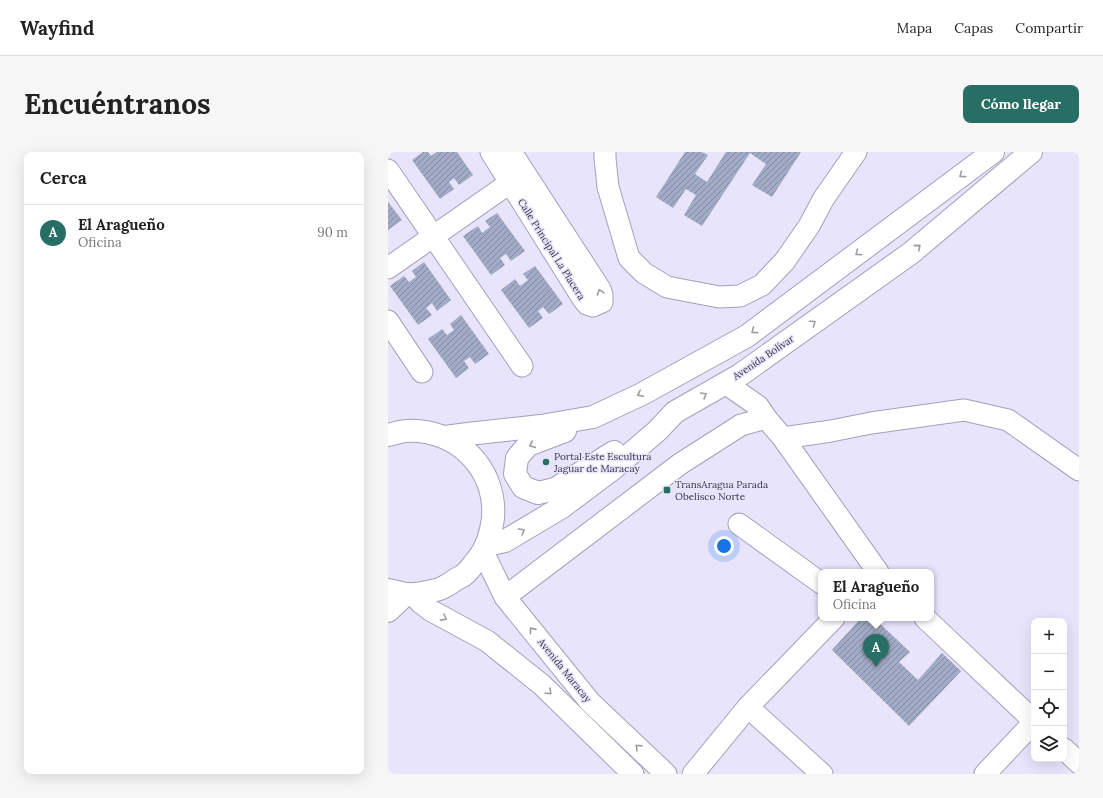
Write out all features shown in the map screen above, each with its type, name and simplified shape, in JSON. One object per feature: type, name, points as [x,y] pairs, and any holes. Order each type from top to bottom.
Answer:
[{"type":"main road","points":[[675,412],[555,489],[538,493],[523,487],[515,474],[517,458],[528,446],[581,424],[593,416],[642,394],[747,336],[993,152]]},
{"type":"main road","name":"Avenida Bolívar","points":[[485,548],[505,541],[562,507],[614,468],[657,431],[675,412],[740,375],[911,253],[1031,152]]},
{"type":"main road","points":[[445,437],[541,426],[593,416]]},
{"type":"main road","points":[[388,611],[402,593],[441,589],[465,574],[485,548],[492,527],[493,509],[491,491],[484,474],[474,459],[461,446],[445,437],[425,432],[394,429]]},
{"type":"street","name":"Calle Principal La Placera","points":[[491,152],[517,178],[600,289],[602,302],[593,306],[587,304],[583,299],[517,178],[511,152]]},
{"type":"street","points":[[606,152],[605,158],[608,187],[629,258],[644,273],[667,287],[719,297],[740,296],[762,285],[784,262],[809,226],[824,198],[856,152]]},
{"type":"street","points":[[388,170],[522,366]]},
{"type":"street","points":[[388,268],[517,178]]},
{"type":"street","points":[[388,321],[422,372]]},
{"type":"street","points":[[725,383],[758,406],[783,438],[876,569]]},
{"type":"street","points":[[783,438],[964,410],[1008,420],[1079,470]]},
{"type":"street","points":[[505,597],[680,464],[741,425],[766,418]]},
{"type":"street","points":[[739,524],[818,581]]},
{"type":"street","name":"Avenida Maracay","points":[[485,548],[505,597],[590,702],[666,774]]},
{"type":"street","points":[[402,593],[487,641],[542,685],[633,774]]},
{"type":"street","points":[[693,774],[748,707],[831,621]]},
{"type":"street","points":[[928,621],[1031,718]]},
{"type":"street","points":[[748,707],[822,774]]},
{"type":"street","points":[[985,774],[1031,724]]},
{"type":"street","points":[[1067,752],[1079,763]]},
{"type":"building","points":[[423,152],[428,152],[431,156],[437,152],[457,152],[473,175],[459,185],[454,178],[449,182],[454,189],[440,199],[412,160]]},
{"type":"building","points":[[685,152],[702,152],[708,155],[695,174],[707,182],[726,152],[801,152],[772,197],[752,185],[766,164],[750,153],[702,226],[684,215],[696,195],[686,189],[673,208],[656,197]]},
{"type":"building","points":[[388,202],[402,220],[388,230]]},
{"type":"building","points":[[497,213],[525,251],[511,261],[506,254],[500,258],[505,265],[491,275],[463,236],[478,226],[482,233],[490,227],[485,221]]},
{"type":"building","points":[[424,262],[451,300],[437,311],[432,303],[426,308],[432,315],[418,325],[390,286],[404,276],[409,282],[416,277],[412,271]]},
{"type":"building","points":[[535,266],[563,304],[549,314],[543,307],[538,311],[543,318],[529,328],[501,290],[515,279],[520,286],[528,280],[523,274]]},
{"type":"building","points":[[461,315],[489,354],[475,364],[470,357],[464,361],[469,368],[456,378],[428,339],[442,329],[447,335],[454,330],[450,324]]},
{"type":"building","points":[[858,621],[877,621],[910,652],[899,662],[918,680],[942,653],[961,671],[909,726],[832,650]]},
{"type":"place","name":"Portal Este Escultura Jaguar de Maracay","points":[[546,462]]},
{"type":"place","name":"TransAragua Parada Obelisco Norte","points":[[667,490]]},
{"type":"place","name":"El Aragueño","points":[[876,667]]}]
